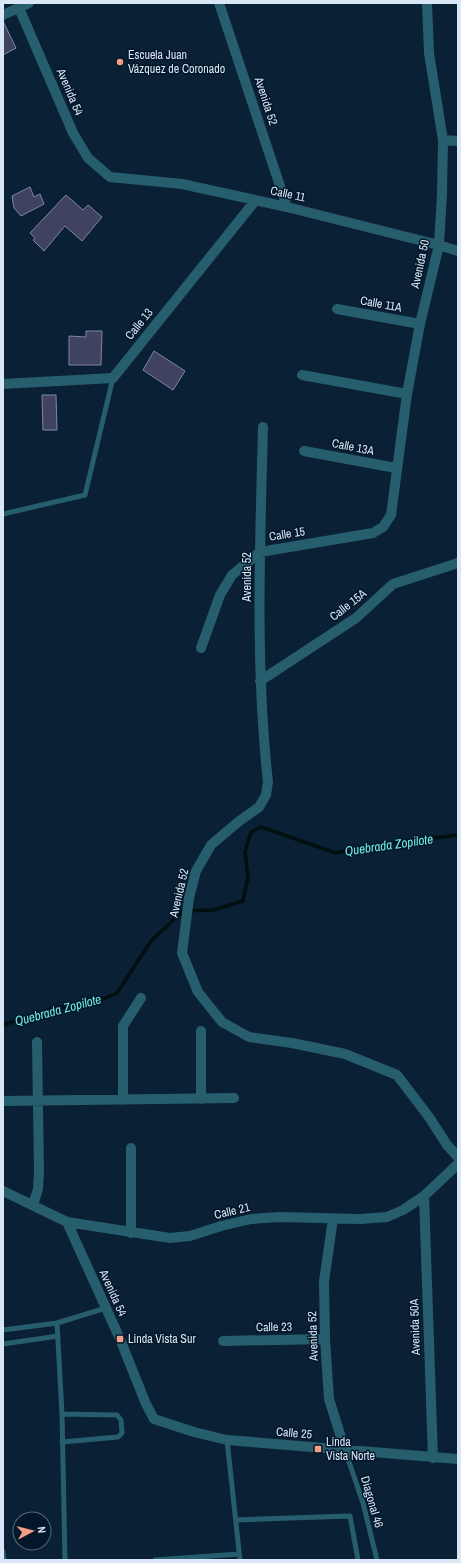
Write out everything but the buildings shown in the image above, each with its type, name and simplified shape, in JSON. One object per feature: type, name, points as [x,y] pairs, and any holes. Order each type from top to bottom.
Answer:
[{"type":"street","points":[[3,15],[29,3]]},
{"type":"street","name":"Avenida 52","points":[[219,3],[287,207]]},
{"type":"street","name":"Avenida 50","points":[[383,527],[391,516],[396,468],[407,394],[420,324],[439,245],[443,140],[429,53],[427,3]]},
{"type":"street","name":"Avenida 54","points":[[19,8],[74,133],[88,158],[110,177]]},
{"type":"street","points":[[443,140],[458,141]]},
{"type":"street","name":"Calle 11","points":[[110,177],[182,184],[287,207],[458,251]]},
{"type":"street","name":"Calle 13","points":[[113,378],[255,201]]},
{"type":"street","name":"Calle 11A","points":[[337,309],[420,324]]},
{"type":"street","points":[[302,375],[407,394]]},
{"type":"street","points":[[3,384],[113,378]]},
{"type":"street","name":"Avenida 52","points":[[263,427],[260,552],[260,680],[268,782],[266,795],[259,807],[238,822],[211,845],[196,871],[189,898],[182,952],[198,992],[222,1022],[249,1038],[292,1043],[345,1054],[398,1075],[429,1117],[447,1145],[458,1157]]},
{"type":"street","name":"Calle 13A","points":[[304,451],[396,468]]},
{"type":"street","name":"Calle 15","points":[[201,648],[220,595],[232,575],[260,552],[373,534],[383,527]]},
{"type":"street","name":"Calle 15A","points":[[260,680],[356,618],[393,584],[458,563]]},
{"type":"street","points":[[123,1100],[122,1026],[141,998]]},
{"type":"street","points":[[201,1099],[202,1031]]},
{"type":"street","points":[[33,1205],[38,1189],[39,1171],[38,1042]]},
{"type":"street","points":[[3,1101],[234,1098]]},
{"type":"street","points":[[131,1148],[131,1233]]},
{"type":"street","name":"Calle 21","points":[[3,1191],[68,1222],[170,1238],[190,1236],[251,1219],[279,1217],[333,1219],[387,1217],[403,1210],[424,1196],[458,1164]]},
{"type":"street","name":"Avenida 50A","points":[[424,1196],[433,1458]]},
{"type":"street","name":"Avenida 52","points":[[333,1219],[324,1282],[325,1339],[329,1399],[345,1450]]},
{"type":"street","name":"Avenida 54","points":[[68,1222],[146,1404],[154,1419]]},
{"type":"street","name":"Calle 23","points":[[223,1341],[325,1339]]},
{"type":"street","name":"Calle 25","points":[[154,1419],[172,1426],[228,1440],[433,1458],[458,1458]]},
{"type":"lane","points":[[3,514],[85,495],[113,378]]},
{"type":"lane","points":[[3,1330],[57,1323],[106,1308]]},
{"type":"lane","points":[[57,1323],[62,1414],[65,1560]]},
{"type":"lane","points":[[3,1344],[58,1336]]},
{"type":"lane","points":[[62,1414],[117,1415],[121,1420],[122,1433],[118,1438],[62,1442]]},
{"type":"lane","points":[[156,1560],[240,1557],[228,1440]]},
{"type":"lane","name":"Diagonal 46","points":[[345,1450],[364,1504],[377,1560]]},
{"type":"lane","points":[[236,1520],[350,1516],[358,1560]]},
{"type":"lane","points":[[3,1552],[4,1560]]},
{"type":"waterway","name":"Quebrada Zopilote","points":[[3,1025],[54,1008],[91,1004],[117,993],[151,941],[183,911],[214,910],[243,901],[248,877],[245,852],[251,832],[261,827],[336,853],[376,845],[458,835]]},
{"type":"place","name":"Escuela Juan Vázquez de Coronado","points":[[120,62]]},
{"type":"place","name":"Linda Vista Sur","points":[[120,1339]]},
{"type":"place","name":"Linda Vista Norte","points":[[318,1449]]}]
